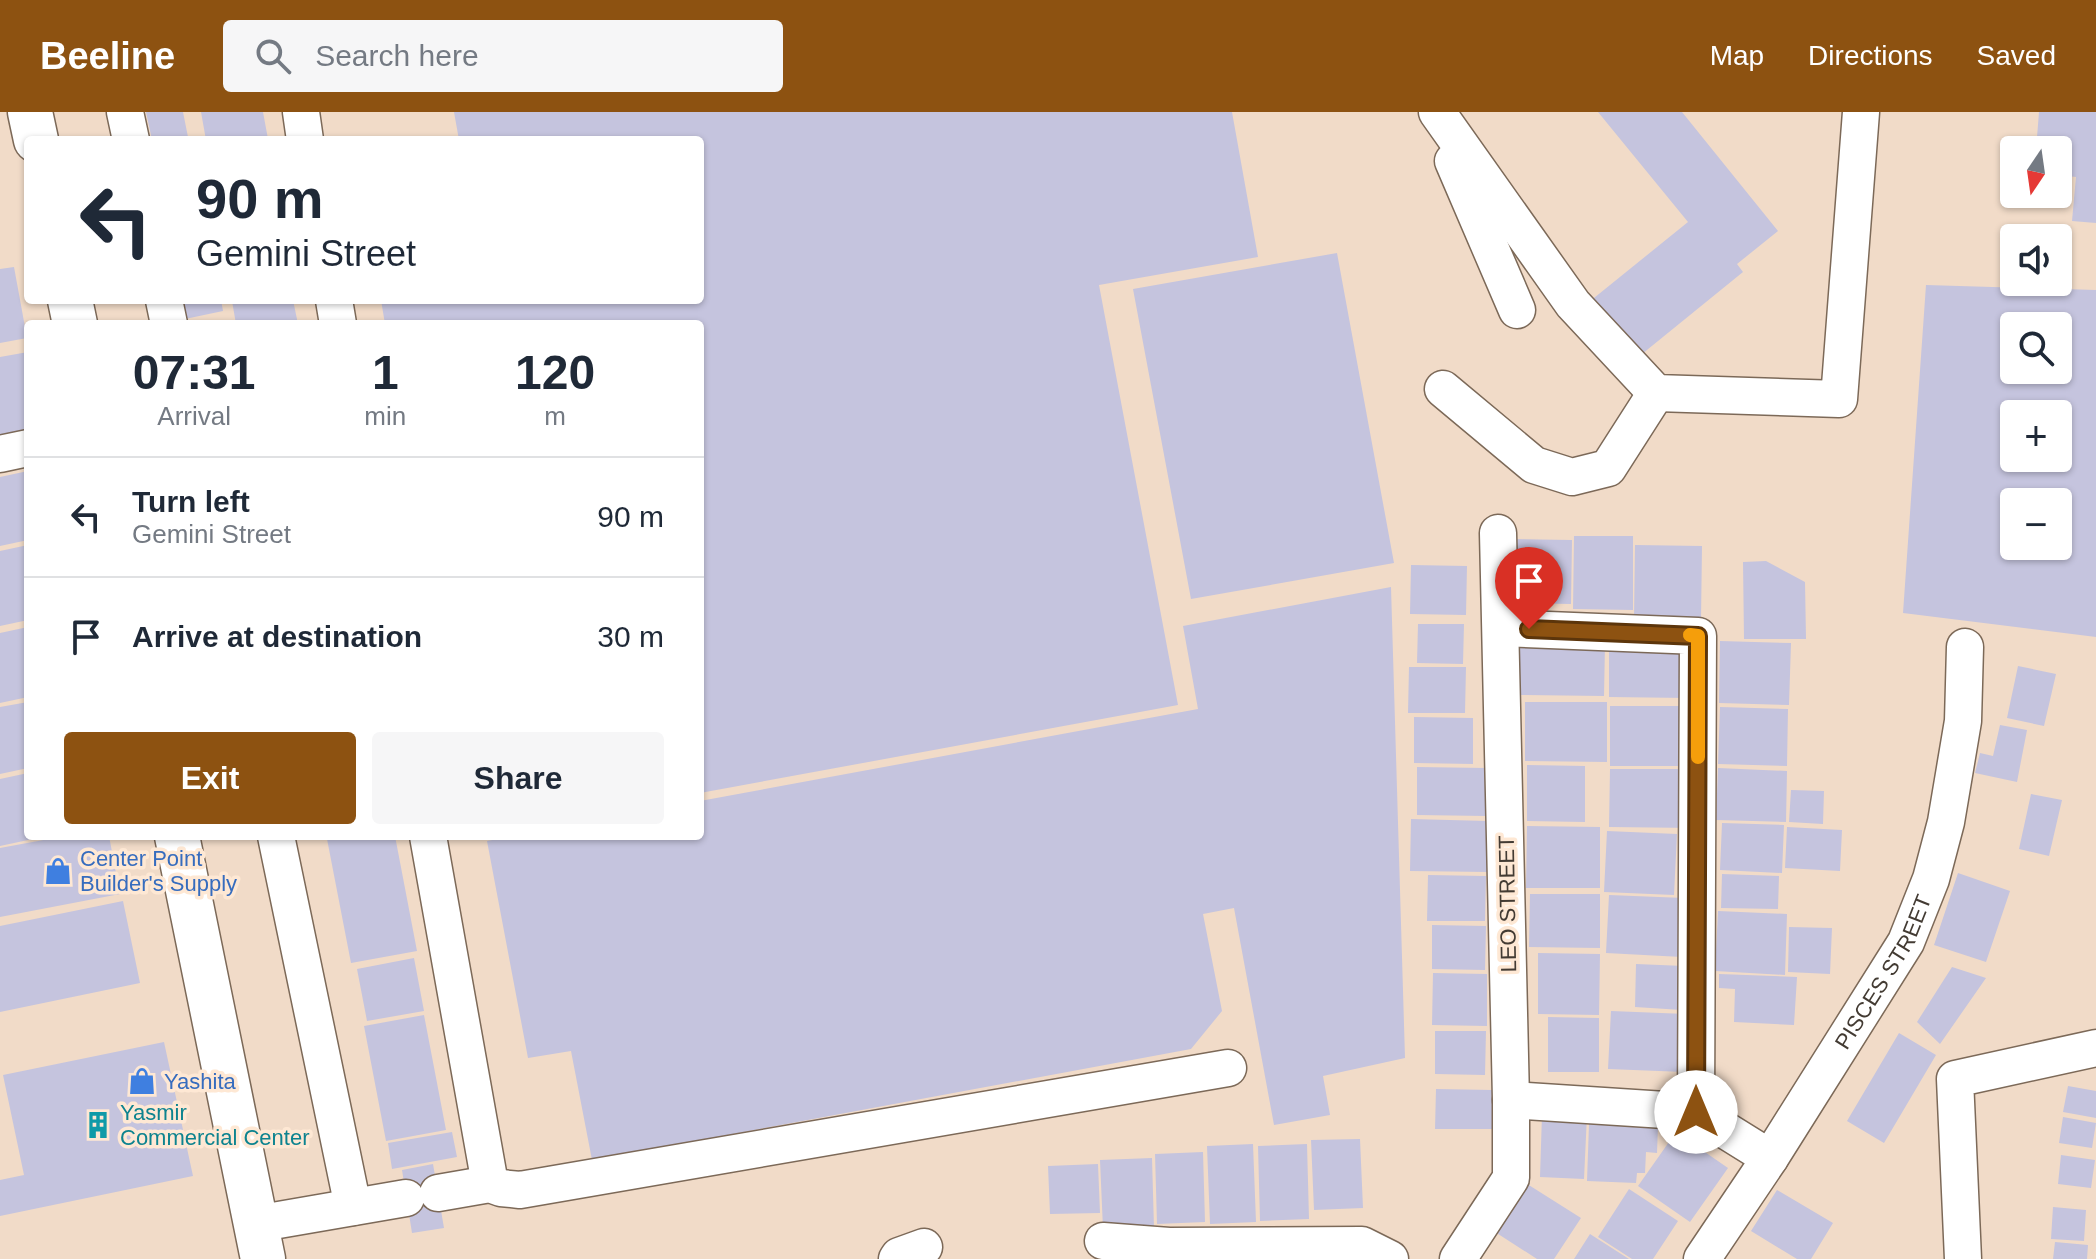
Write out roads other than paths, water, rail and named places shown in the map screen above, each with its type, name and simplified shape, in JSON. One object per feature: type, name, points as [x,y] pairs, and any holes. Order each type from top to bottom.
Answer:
[{"type":"highway","points":[[30,112],[35,136]]},
{"type":"highway","points":[[178,840],[259,1241]]},
{"type":"street","points":[[125,112],[130,136]]},
{"type":"street","points":[[301,112],[304,136]]},
{"type":"street","points":[[1435,112],[1517,310]]},
{"type":"street","points":[[1435,112],[1573,304],[1656,393],[1839,399],[1861,112]]},
{"type":"street","points":[[1443,389],[1534,465],[1572,477],[1608,468],[1656,393]]},
{"type":"street","points":[[0,454],[24,449]]},
{"type":"street","name":"LEO STREET","points":[[1458,1259],[1511,1178],[1498,533]]},
{"type":"street","points":[[1501,628],[1698,636],[1696,1112]]},
{"type":"street","name":"PISCES STREET","points":[[1702,1259],[1770,1158],[1906,942],[1931,879],[1946,822],[1963,721],[1965,647]]},
{"type":"street","points":[[277,840],[353,1207]]},
{"type":"street","points":[[429,840],[490,1184]]},
{"type":"street","points":[[1963,1259],[1955,1079],[2096,1048]]},
{"type":"street","points":[[259,1241],[353,1207],[490,1184],[520,1190],[1228,1068]]},
{"type":"street","points":[[1511,1100],[1696,1112],[1770,1158]]},
{"type":"street","points":[[1103,1241],[1168,1253],[1362,1245],[1390,1259]]},
{"type":"place","name":"Center Point Builder's Supply","points":[[58,871]]},
{"type":"place","name":"Yashita","points":[[142,1081]]},
{"type":"place","name":"Yasmir Commercial Center","points":[[98,1125]]}]
